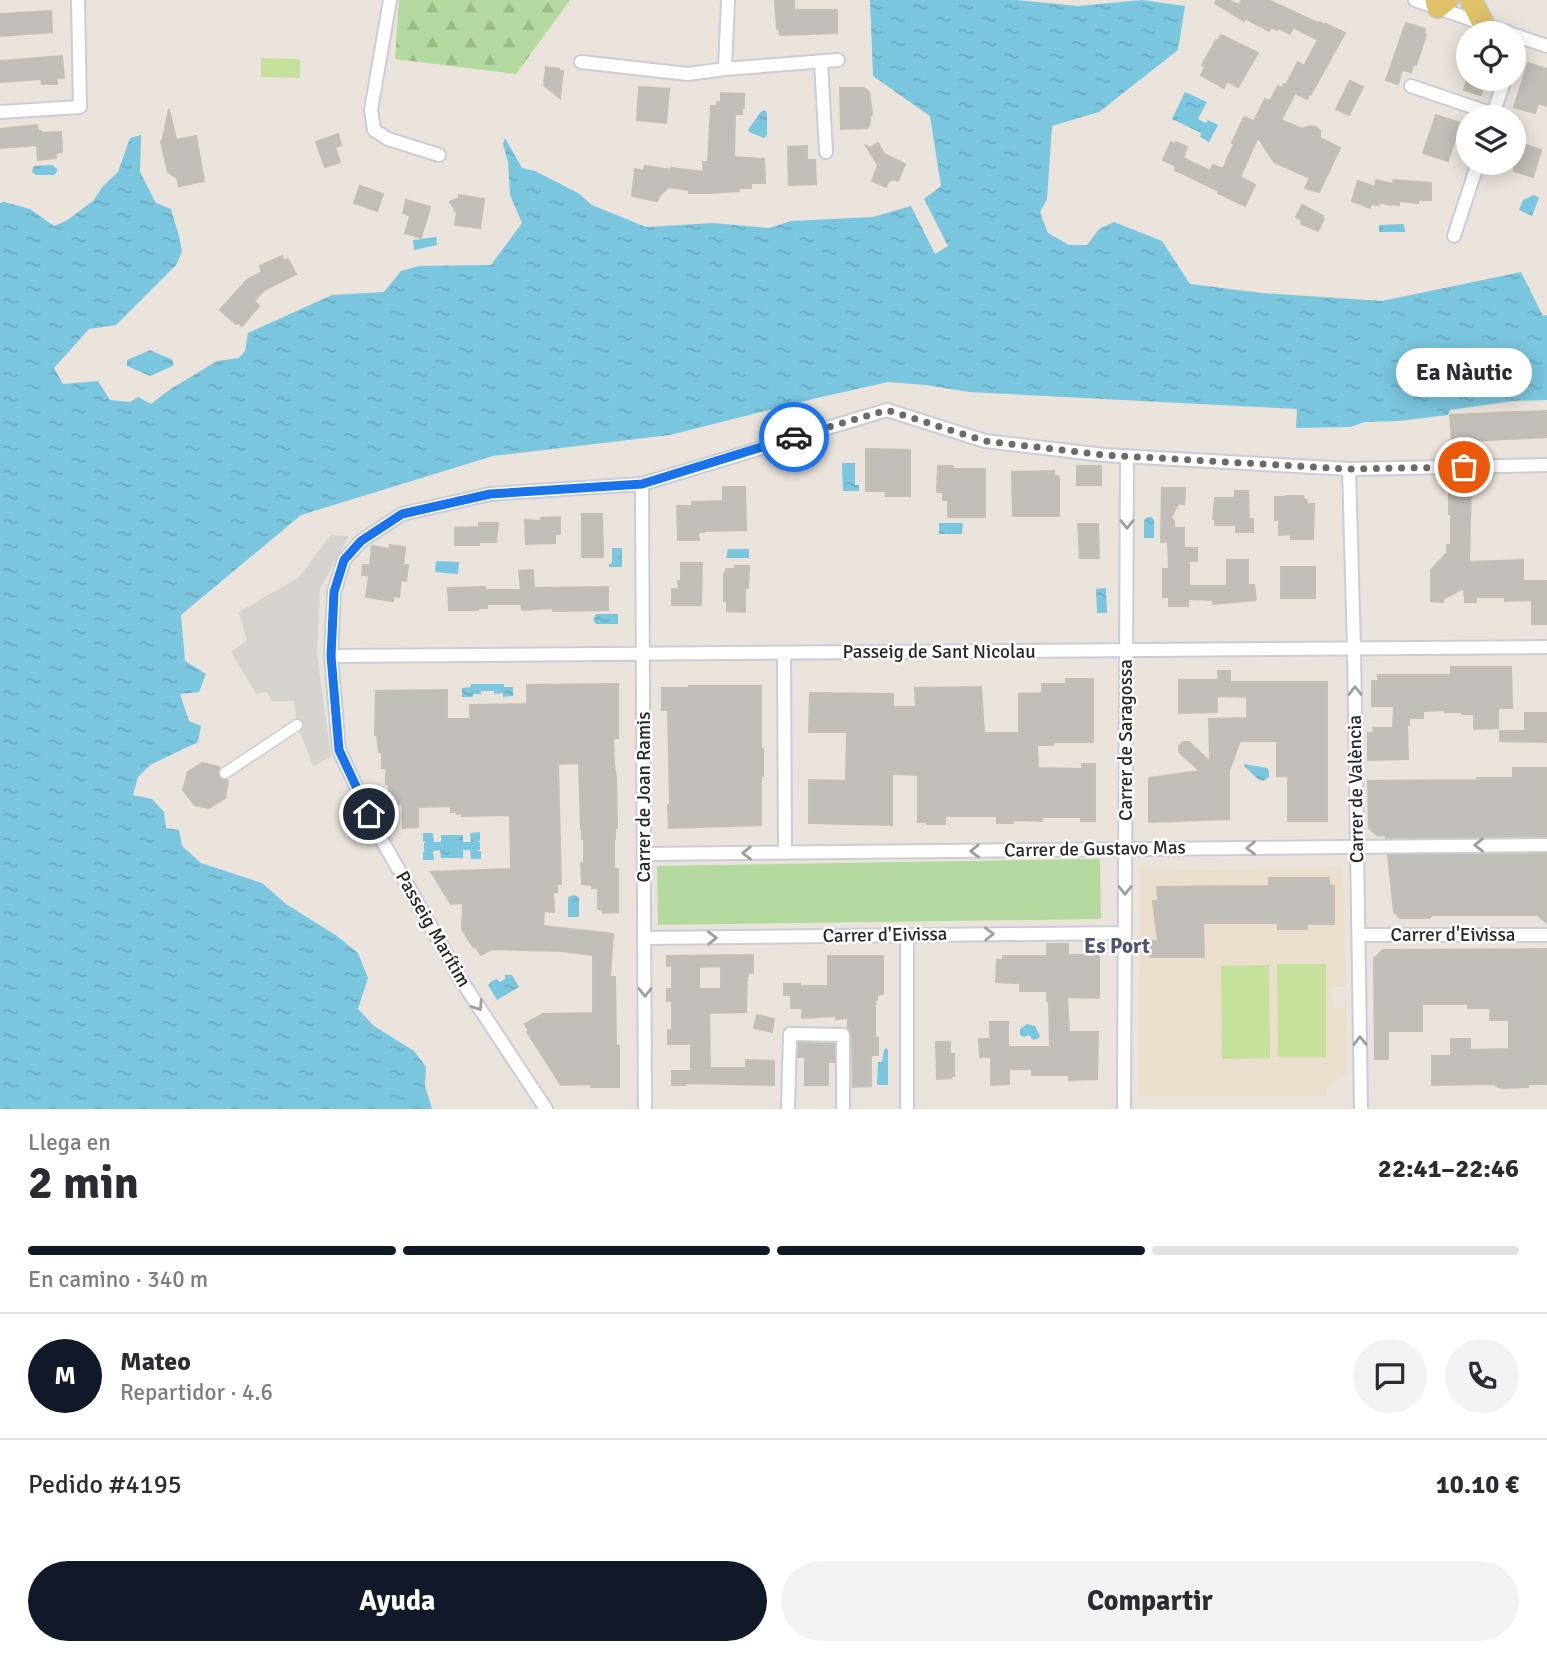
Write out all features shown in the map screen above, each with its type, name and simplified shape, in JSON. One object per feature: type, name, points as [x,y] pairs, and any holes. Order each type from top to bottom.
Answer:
[{"type":"main road","points":[[1471,0],[1482,21]]},
{"type":"street","points":[[0,112],[79,107],[78,0]]},
{"type":"street","points":[[390,0],[371,110],[374,130],[388,139],[439,155]]},
{"type":"street","points":[[725,69],[728,0]]},
{"type":"street","points":[[1415,0],[1440,2],[1479,21]]},
{"type":"street","points":[[1526,39],[1547,46]]},
{"type":"street","points":[[581,62],[688,74],[838,60]]},
{"type":"street","points":[[821,62],[826,152]]},
{"type":"street","points":[[1411,86],[1463,105]]},
{"type":"street","points":[[1454,236],[1474,175]]},
{"type":"street","name":"Passeig Marítim","points":[[546,1109],[461,980],[379,835],[339,750],[331,656],[334,592],[344,560],[361,541],[402,514],[490,494],[642,484],[887,410],[985,441],[1104,455],[1349,469],[1547,465]]},
{"type":"street","name":"Carrer de Saragossa","points":[[1124,1109],[1128,456]]},
{"type":"street","name":"Carrer de València","points":[[1349,469],[1361,1109]]},
{"type":"street","name":"Carrer de Joan Ramis","points":[[642,484],[645,1109]]},
{"type":"street","name":"Passeig de Sant Nicolau","points":[[331,656],[1547,647]]},
{"type":"street","points":[[784,653],[785,853]]},
{"type":"street","points":[[225,773],[297,725]]},
{"type":"street","name":"Carrer de Gustavo Mas","points":[[644,854],[1547,845]]},
{"type":"street","name":"Carrer d'Eivissa","points":[[644,938],[1125,933]]},
{"type":"street","points":[[907,1109],[908,935]]},
{"type":"street","name":"Carrer d'Eivissa","points":[[1359,935],[1547,935]]},
{"type":"street","points":[[788,1109],[790,1034],[843,1035],[843,1109]]},
{"type":"shaded area","points":[[331,535],[349,536],[320,589],[317,655],[331,757],[313,766],[297,725],[294,701],[272,701],[267,692],[256,694],[231,652],[247,641],[239,612],[298,578]]},
{"type":"shaded area","points":[[1343,867],[1346,987],[1332,987],[1333,1008],[1346,1008],[1347,1075],[1341,1075],[1327,1089],[1327,1096],[1140,1095],[1140,868],[1209,870]]},
{"type":"green space","points":[[399,0],[570,0],[516,74],[395,59]]},
{"type":"green space","points":[[261,58],[300,59],[300,78],[261,77]]},
{"type":"green space","points":[[1100,859],[1101,919],[658,925],[657,866]]},
{"type":"green space","points":[[1277,964],[1326,964],[1326,1057],[1278,1057]]},
{"type":"green space","points":[[1269,965],[1270,1058],[1222,1059],[1221,966]]},
{"type":"water","points":[[870,0],[1016,0],[1078,6],[1142,0],[1185,6],[1178,50],[1099,112],[1052,126],[1047,199],[1040,212],[1048,233],[1069,245],[1087,245],[1099,229],[1114,222],[1162,241],[1190,284],[1262,293],[1382,301],[1521,272],[1543,316],[1547,315],[1547,400],[1513,401],[1450,410],[1448,415],[1364,422],[1351,427],[1296,428],[1297,409],[969,392],[888,382],[670,435],[493,456],[301,515],[181,615],[185,661],[206,674],[199,692],[180,694],[189,721],[201,726],[198,742],[150,765],[138,777],[133,795],[152,799],[164,812],[166,828],[179,830],[182,846],[201,863],[262,883],[286,904],[337,936],[358,953],[368,978],[358,1009],[374,1026],[414,1051],[426,1067],[425,1086],[432,1109],[0,1109],[0,203],[30,209],[54,226],[66,221],[93,201],[103,186],[118,172],[130,138],[141,135],[140,172],[156,203],[171,209],[182,252],[176,265],[116,325],[89,329],[54,368],[63,384],[98,381],[110,400],[130,402],[138,397],[151,404],[217,361],[239,358],[245,351],[248,333],[332,295],[384,292],[401,271],[419,266],[491,265],[522,223],[510,195],[508,162],[503,144],[505,138],[522,168],[535,171],[578,193],[592,205],[646,227],[713,223],[769,228],[791,221],[873,217],[911,206],[935,254],[948,246],[924,199],[941,186],[930,116],[873,76]]},
{"type":"water","points":[[1185,92],[1207,102],[1198,119],[1218,125],[1209,142],[1200,137],[1201,133],[1172,119]]},
{"type":"water","points":[[764,110],[767,112],[767,135],[764,138],[748,130]]},
{"type":"water","points":[[52,165],[57,169],[54,175],[36,175],[32,172],[35,166]]},
{"type":"water","points":[[1534,195],[1539,198],[1532,216],[1519,210],[1523,200]]},
{"type":"water","points":[[1404,224],[1405,232],[1379,232],[1379,225]]},
{"type":"water","points":[[436,237],[437,245],[414,250],[413,240]]},
{"type":"water","points":[[150,350],[173,360],[173,366],[150,376],[127,366],[127,360]]},
{"type":"water","points":[[842,463],[855,463],[855,485],[859,485],[859,491],[843,491]]},
{"type":"water","points":[[1148,517],[1154,520],[1154,538],[1144,538],[1144,520]]},
{"type":"water","points":[[939,523],[963,523],[962,534],[939,534]]},
{"type":"water","points":[[612,548],[622,548],[622,567],[609,567],[612,563]]},
{"type":"water","points":[[728,549],[749,549],[749,558],[726,558]]},
{"type":"water","points":[[436,561],[459,562],[458,574],[435,572]]},
{"type":"water","points":[[1106,588],[1107,613],[1097,613],[1096,589]]},
{"type":"water","points":[[596,614],[618,614],[618,624],[596,624],[593,620]]},
{"type":"water","points":[[471,684],[504,684],[504,687],[513,687],[513,696],[503,697],[503,693],[481,691],[481,694],[473,694],[473,697],[462,697],[462,688],[471,687]]},
{"type":"water","points":[[1244,764],[1267,768],[1269,777],[1263,781],[1258,779]]},
{"type":"water","points":[[480,832],[480,841],[476,841],[480,842],[480,850],[476,851],[481,851],[481,859],[471,859],[470,850],[463,850],[463,858],[441,858],[440,850],[433,851],[434,860],[423,860],[423,852],[428,851],[424,851],[424,843],[427,842],[423,841],[423,833],[433,833],[434,842],[441,842],[441,835],[463,835],[463,842],[471,842],[470,833]]},
{"type":"water","points":[[568,897],[579,897],[579,917],[568,917]]},
{"type":"water","points":[[505,975],[512,975],[519,987],[497,1000],[488,985],[497,979],[500,982],[505,979]]},
{"type":"water","points":[[1027,1024],[1035,1026],[1040,1036],[1038,1039],[1020,1035],[1020,1029]]},
{"type":"water","points":[[886,1048],[888,1085],[877,1085],[878,1062],[882,1062]]},
{"type":"building","points":[[775,0],[794,0],[794,10],[837,10],[837,33],[780,35],[779,28],[777,29]]},
{"type":"building","points":[[1217,0],[1228,0],[1239,5],[1242,0],[1268,0],[1345,33],[1311,94],[1307,99],[1295,93],[1281,120],[1302,129],[1316,127],[1320,131],[1320,138],[1340,148],[1319,192],[1305,188],[1310,178],[1274,162],[1258,137],[1240,177],[1255,185],[1245,206],[1175,170],[1176,166],[1163,160],[1171,142],[1176,142],[1187,147],[1183,158],[1210,171],[1213,165],[1223,169],[1244,117],[1254,121],[1265,99],[1270,101],[1278,86],[1282,88],[1286,85],[1298,62],[1304,66],[1318,40],[1293,27],[1290,34],[1271,27],[1269,31],[1245,18],[1244,21],[1215,3]]},
{"type":"building","points":[[51,11],[52,32],[0,36],[0,14]]},
{"type":"building","points":[[1406,23],[1425,29],[1426,35],[1416,65],[1414,64],[1411,72],[1402,70],[1398,84],[1386,80]]},
{"type":"building","points":[[1221,35],[1258,53],[1238,87],[1227,81],[1224,88],[1201,75],[1205,67],[1202,65]]},
{"type":"building","points":[[62,56],[64,78],[56,78],[57,84],[42,84],[41,79],[0,82],[0,61]]},
{"type":"building","points":[[1528,63],[1547,69],[1547,106],[1538,103],[1535,113],[1526,110],[1526,105],[1515,105],[1519,91],[1526,91]]},
{"type":"building","points":[[546,67],[563,71],[560,98],[544,85]]},
{"type":"building","points":[[1350,81],[1363,87],[1349,115],[1336,109]]},
{"type":"building","points":[[639,87],[669,89],[666,123],[637,120]]},
{"type":"building","points":[[840,88],[864,88],[869,92],[872,113],[867,128],[841,129]]},
{"type":"building","points":[[721,93],[744,94],[742,114],[735,114],[734,157],[764,159],[765,183],[751,183],[751,188],[738,188],[739,191],[710,193],[689,193],[689,190],[669,187],[657,201],[632,196],[635,169],[644,171],[645,166],[704,172],[703,162],[708,162],[711,106],[717,106],[717,102],[721,102]]},
{"type":"building","points":[[169,109],[176,140],[196,136],[204,181],[179,186],[177,178],[168,172],[161,142]]},
{"type":"building","points":[[1436,115],[1456,122],[1456,136],[1448,161],[1423,153]]},
{"type":"building","points":[[37,125],[41,133],[61,132],[62,152],[56,153],[56,158],[38,160],[37,145],[0,148],[0,129]]},
{"type":"building","points":[[338,134],[341,145],[335,147],[340,162],[325,167],[316,142]]},
{"type":"building","points":[[878,143],[884,154],[905,164],[898,181],[893,179],[886,187],[872,181],[878,165],[866,146],[870,148]]},
{"type":"building","points":[[1526,145],[1541,150],[1533,177],[1526,175]]},
{"type":"building","points":[[807,146],[807,160],[815,160],[816,184],[789,185],[788,147]]},
{"type":"building","points":[[1376,180],[1393,184],[1394,180],[1431,183],[1431,200],[1418,200],[1418,203],[1399,201],[1399,205],[1379,202],[1379,205],[1371,204],[1370,208],[1352,201],[1358,181],[1375,187]]},
{"type":"building","points":[[360,186],[383,194],[377,211],[354,203]]},
{"type":"building","points":[[459,195],[484,199],[480,228],[455,225],[457,213],[450,202],[459,198]]},
{"type":"building","points":[[406,200],[430,207],[421,238],[405,233],[410,216],[403,213]]},
{"type":"building","points":[[1302,205],[1323,216],[1318,231],[1301,224],[1302,220],[1296,217]]},
{"type":"building","points":[[282,256],[284,261],[288,259],[296,274],[264,290],[254,301],[259,306],[242,326],[220,310],[248,279],[262,272],[260,266]]},
{"type":"building","points":[[1547,411],[1547,437],[1452,442],[1450,415]]},
{"type":"building","points":[[866,449],[910,450],[910,496],[886,496],[886,491],[866,491]]},
{"type":"building","points":[[938,466],[985,469],[985,517],[948,517],[948,500],[943,500],[943,492],[937,492]]},
{"type":"building","points":[[1077,466],[1101,466],[1101,485],[1077,485]]},
{"type":"building","points":[[1054,471],[1054,475],[1059,477],[1059,516],[1013,516],[1012,472]]},
{"type":"building","points":[[723,487],[745,487],[746,530],[704,531],[698,532],[699,540],[678,540],[677,506],[692,506],[692,502],[723,501]]},
{"type":"building","points":[[1162,488],[1185,488],[1184,504],[1178,504],[1171,517],[1174,528],[1184,528],[1184,548],[1197,548],[1197,561],[1189,561],[1189,586],[1227,586],[1227,560],[1248,560],[1248,585],[1254,585],[1255,600],[1213,604],[1213,600],[1188,599],[1188,606],[1169,606],[1169,597],[1163,597],[1163,569],[1169,569],[1168,542],[1161,542]]},
{"type":"building","points":[[1449,488],[1471,488],[1469,562],[1523,560],[1523,581],[1547,581],[1547,624],[1532,624],[1532,600],[1505,601],[1505,597],[1476,597],[1476,602],[1465,602],[1464,588],[1443,599],[1443,602],[1431,601],[1431,570],[1447,553],[1447,545],[1451,545]]},
{"type":"building","points":[[1235,491],[1248,491],[1249,519],[1253,519],[1253,532],[1236,532],[1236,525],[1215,525],[1215,498],[1235,498]]},
{"type":"building","points":[[1303,496],[1307,504],[1314,504],[1313,539],[1291,539],[1291,534],[1279,535],[1279,519],[1275,520],[1275,497]]},
{"type":"building","points":[[582,514],[602,514],[603,557],[582,557]]},
{"type":"building","points":[[560,517],[560,534],[555,534],[555,543],[526,544],[525,520],[541,521],[541,518]]},
{"type":"building","points":[[479,523],[498,523],[496,542],[455,545],[455,528],[479,527]]},
{"type":"building","points":[[1078,524],[1098,524],[1099,558],[1080,558]]},
{"type":"building","points":[[390,545],[405,547],[403,565],[408,565],[406,581],[401,580],[399,597],[393,596],[393,601],[366,597],[369,576],[362,575],[363,565],[370,565],[372,546],[390,549]]},
{"type":"building","points":[[681,563],[702,563],[701,605],[672,605],[672,589],[679,589],[678,581],[681,581]]},
{"type":"building","points":[[735,566],[749,566],[745,612],[727,611],[727,601],[724,601],[724,573],[726,569],[735,569]]},
{"type":"building","points":[[1281,567],[1315,567],[1315,598],[1281,598]]},
{"type":"building","points":[[533,570],[534,588],[608,587],[608,610],[522,610],[521,604],[487,604],[487,608],[478,610],[449,610],[448,588],[521,590],[519,571]]},
{"type":"building","points":[[1451,667],[1511,667],[1512,708],[1498,708],[1498,728],[1474,729],[1474,714],[1445,710],[1423,711],[1423,718],[1409,718],[1408,759],[1368,760],[1368,733],[1374,733],[1373,728],[1393,728],[1394,706],[1372,706],[1372,681],[1378,681],[1378,675],[1451,675]]},
{"type":"building","points":[[1218,671],[1230,671],[1230,682],[1327,682],[1327,821],[1288,821],[1288,776],[1277,776],[1277,741],[1240,741],[1229,771],[1229,819],[1149,822],[1149,778],[1200,771],[1179,752],[1179,746],[1183,742],[1189,742],[1210,762],[1209,719],[1247,718],[1247,697],[1217,696],[1217,712],[1179,713],[1179,680],[1218,680]]},
{"type":"building","points":[[1066,679],[1093,679],[1093,742],[1053,742],[1053,745],[1037,745],[1038,768],[1082,769],[1082,764],[1095,764],[1095,821],[1081,821],[1081,817],[1042,817],[1042,821],[1013,820],[1013,823],[997,823],[997,816],[945,816],[945,824],[918,822],[918,775],[892,774],[892,825],[809,823],[809,780],[846,781],[847,732],[809,732],[810,693],[893,694],[893,707],[916,707],[915,688],[981,687],[984,733],[1019,733],[1019,694],[1042,693],[1042,684],[1066,684]]},
{"type":"building","points":[[618,684],[618,738],[613,738],[617,828],[614,839],[614,869],[618,869],[618,912],[603,913],[602,909],[598,909],[598,888],[582,884],[584,839],[581,829],[579,763],[558,764],[561,884],[557,884],[557,892],[553,892],[554,912],[544,911],[543,926],[613,934],[610,977],[615,977],[619,1087],[561,1085],[527,1032],[529,1031],[525,1024],[543,1014],[593,1013],[593,955],[562,951],[492,949],[481,955],[475,946],[473,947],[462,929],[463,903],[451,904],[431,872],[511,869],[510,815],[462,816],[451,812],[451,806],[418,807],[418,827],[403,828],[403,805],[392,803],[389,796],[386,768],[382,768],[382,752],[379,752],[375,735],[376,691],[447,690],[447,719],[470,719],[470,705],[527,704],[527,685]]},
{"type":"building","points":[[761,686],[761,825],[669,828],[668,710],[662,710],[662,688]]},
{"type":"building","points":[[1525,713],[1547,713],[1547,742],[1500,741],[1500,731],[1525,731]]},
{"type":"building","points":[[202,763],[219,767],[219,777],[228,782],[225,798],[209,808],[195,805],[183,790],[188,772]]},
{"type":"building","points":[[1513,768],[1547,768],[1547,836],[1386,838],[1385,835],[1378,836],[1369,828],[1368,781],[1513,778]]},
{"type":"building","points":[[1547,854],[1547,923],[1537,915],[1432,915],[1430,918],[1400,918],[1394,912],[1388,855]]},
{"type":"building","points":[[1269,878],[1329,878],[1329,885],[1334,886],[1334,924],[1307,924],[1307,929],[1278,929],[1278,923],[1203,923],[1204,957],[1150,957],[1150,941],[1158,941],[1153,901],[1158,901],[1157,887],[1269,886]]},
{"type":"building","points":[[1047,944],[1068,944],[1068,955],[1099,955],[1099,998],[1067,997],[1069,1032],[1098,1032],[1097,1079],[1069,1080],[1069,1075],[1032,1075],[1032,1069],[1009,1069],[1009,1084],[991,1085],[991,1057],[980,1057],[979,1039],[990,1039],[990,1022],[1008,1022],[1008,1047],[1050,1047],[1047,991],[1020,991],[1020,983],[996,982],[997,960],[1003,960],[1003,956],[1047,956]]},
{"type":"building","points":[[1547,949],[1547,1084],[1503,1088],[1495,1084],[1432,1085],[1432,1056],[1451,1056],[1451,1039],[1470,1039],[1470,1050],[1509,1049],[1509,1020],[1490,1020],[1490,1008],[1468,1008],[1468,1004],[1422,1004],[1422,1031],[1388,1031],[1388,1059],[1375,1059],[1374,959],[1383,950]]},
{"type":"building","points":[[753,955],[753,973],[748,973],[747,976],[746,1012],[709,1013],[710,1068],[746,1068],[746,1060],[774,1061],[774,1085],[672,1085],[672,1071],[691,1071],[691,1044],[668,1044],[668,1030],[672,1030],[672,1001],[667,1001],[667,989],[672,989],[672,966],[667,966],[667,956]],"holes":[[[721,966],[721,989],[699,989],[699,967]]]},
{"type":"building","points":[[828,956],[883,956],[883,994],[877,995],[875,1000],[878,1055],[871,1055],[871,1086],[853,1087],[852,1035],[848,1028],[848,1018],[802,1018],[802,1008],[791,1008],[791,995],[784,995],[784,984],[828,986]]},
{"type":"building","points":[[757,1015],[774,1019],[772,1032],[754,1028]]},
{"type":"building","points":[[936,1042],[950,1042],[950,1054],[954,1054],[954,1076],[951,1078],[937,1079]]},
{"type":"building","points":[[799,1043],[834,1044],[834,1062],[828,1062],[828,1085],[805,1085],[805,1057],[798,1057]]},
{"type":"way so far","points":[[794,437],[887,410],[985,441],[1104,455],[1349,469],[1464,467]]},
{"type":"place","name":"Ea Nàutic","points":[[1464,467]]},
{"type":"district","name":"Es Port","points":[[1117,946]]},
{"type":"route","points":[[369,814],[339,750],[331,656],[334,592],[344,560],[361,541],[402,514],[490,494],[642,484],[794,437]]}]
